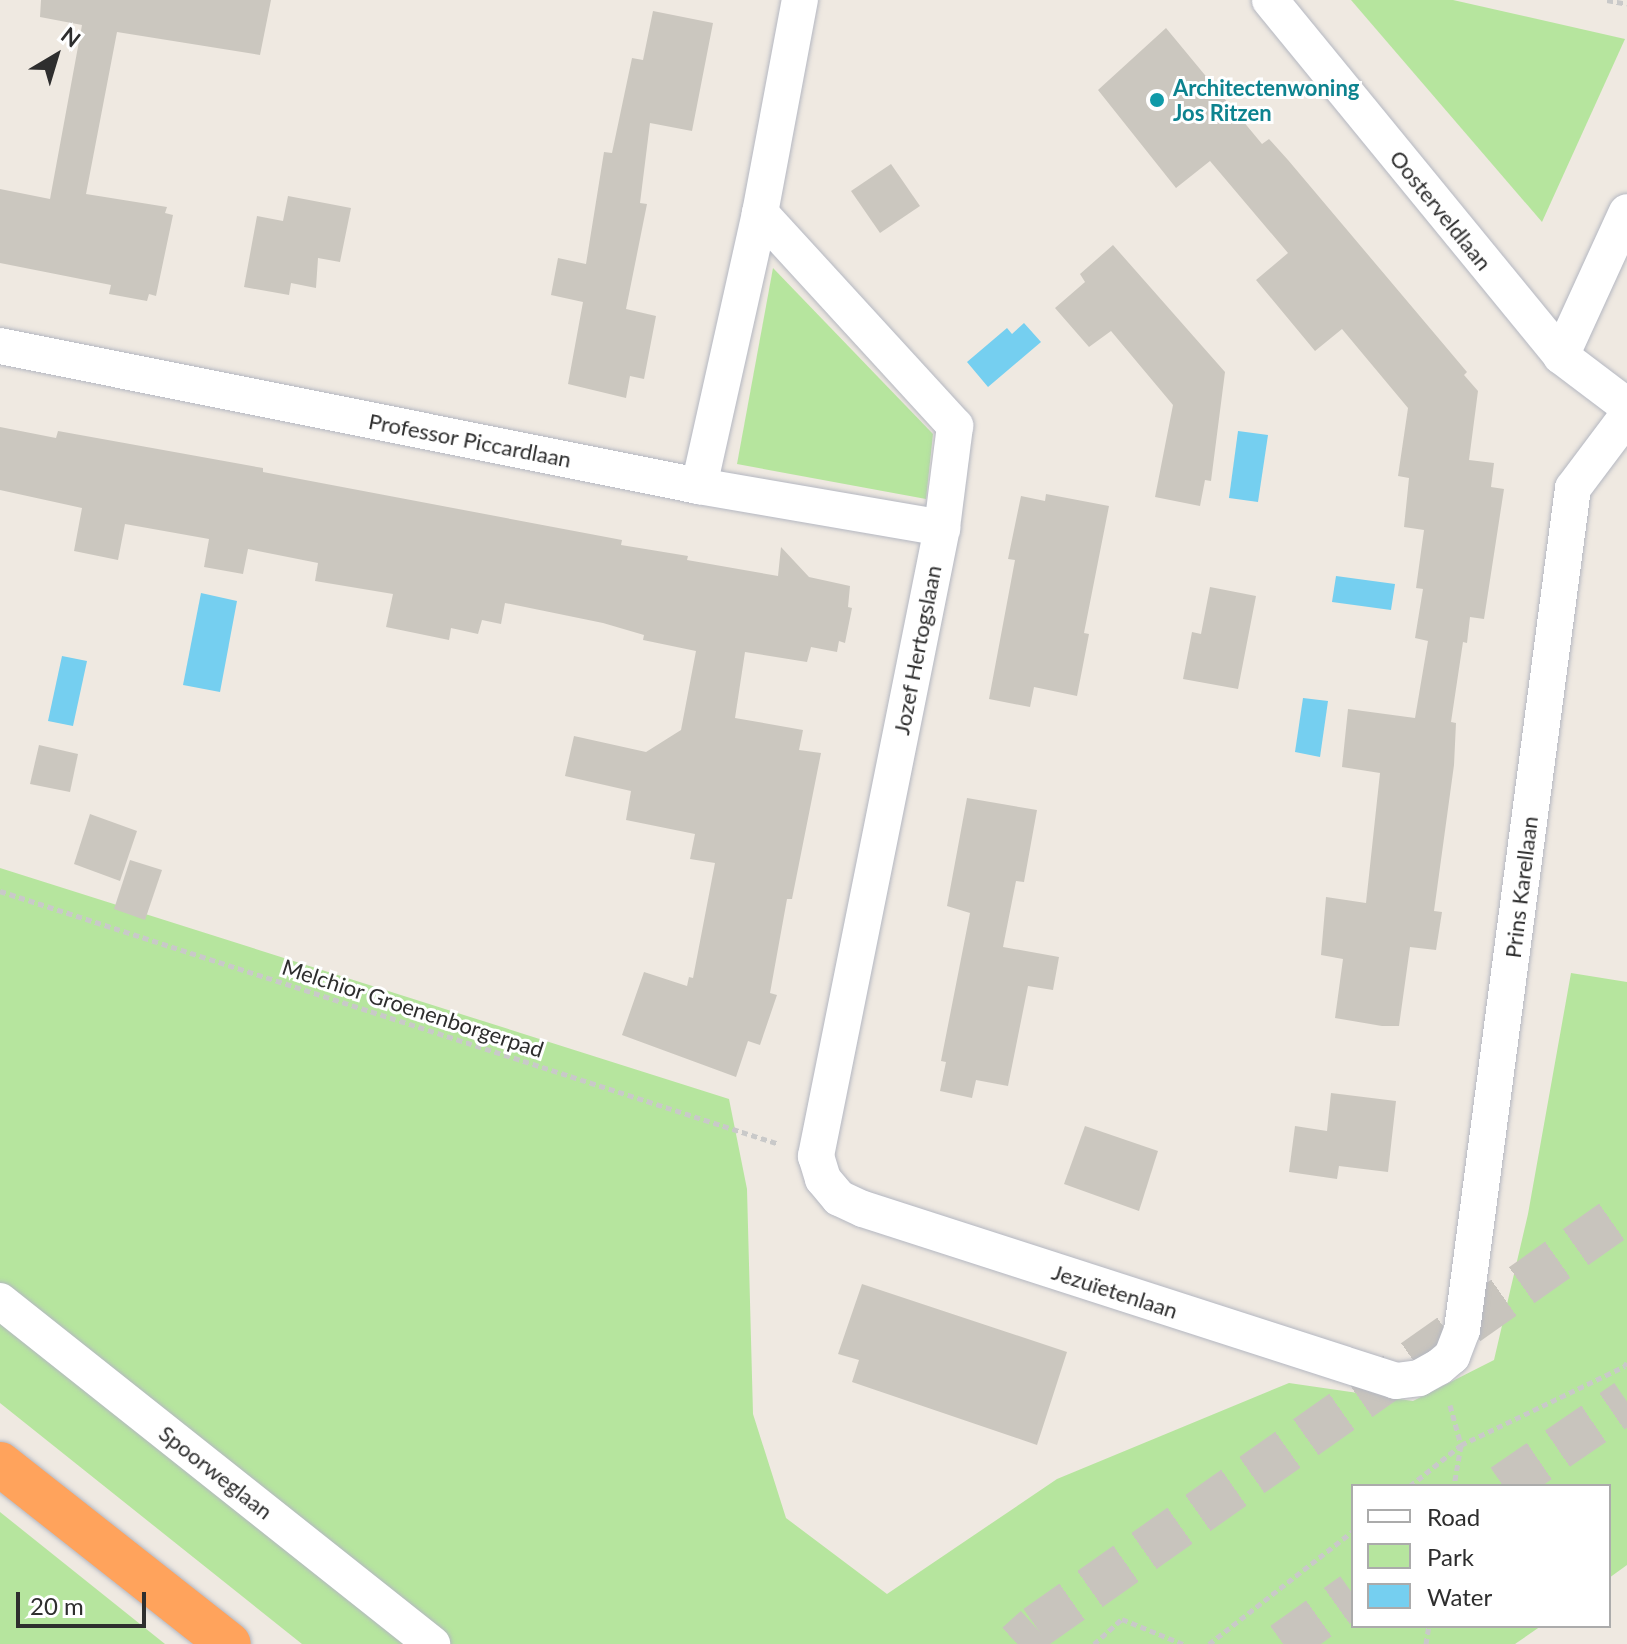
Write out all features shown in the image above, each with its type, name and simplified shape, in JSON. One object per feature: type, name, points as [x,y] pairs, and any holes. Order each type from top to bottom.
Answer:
[{"type":"highway","points":[[0,1464],[229,1644]]},
{"type":"street","points":[[699,486],[760,213],[800,0]]},
{"type":"street","name":"Oosterveldlaan","points":[[1273,5],[1561,356],[1627,406]]},
{"type":"street","points":[[1561,356],[1627,212]]},
{"type":"street","name":"Jozef Hertogslaan","points":[[760,213],[955,426],[942,528],[816,1156]]},
{"type":"street","name":"Professor Piccardlaan","points":[[0,346],[699,486],[942,528]]},
{"type":"street","name":"Prins Karellaan","points":[[1439,1367],[1452,1356],[1468,1306],[1573,488],[1627,416]]},
{"type":"street","name":"Jezuïetenlaan","points":[[816,1156],[823,1179],[839,1198],[863,1209],[1396,1381],[1419,1378],[1439,1367]]},
{"type":"street","name":"Spoorweglaan","points":[[0,1301],[432,1644]]},
{"type":"path","points":[[1607,0],[1627,4]]},
{"type":"path","name":"Melchior Groenenborgerpad","points":[[0,891],[816,1156]]},
{"type":"path","points":[[1412,1484],[1461,1445],[1627,1362]]},
{"type":"path","points":[[1439,1367],[1461,1445],[1454,1484]]},
{"type":"path","points":[[1209,1644],[1351,1533]]},
{"type":"path","points":[[1094,1644],[1122,1619],[1183,1644]]},
{"type":"green space","points":[[1351,0],[1453,0],[1625,39],[1542,222]]},
{"type":"green space","points":[[773,268],[933,434],[926,499],[737,464]]},
{"type":"green space","points":[[0,868],[729,1099],[747,1189],[753,1414],[786,1518],[887,1594],[1057,1479],[1289,1383],[1413,1401],[1494,1360],[1528,1214],[1571,973],[1627,982],[1627,1565],[1611,1577],[1611,1484],[1351,1484],[1351,1628],[1538,1628],[1515,1644],[302,1644],[0,1403]]},
{"type":"green space","points":[[0,1512],[165,1644],[0,1644]]},
{"type":"water","points":[[1024,323],[1041,342],[988,387],[967,362],[1007,328],[1012,334]]},
{"type":"water","points":[[1238,431],[1268,435],[1258,502],[1229,498]]},
{"type":"water","points":[[1336,576],[1395,584],[1391,610],[1332,602]]},
{"type":"water","points":[[201,593],[237,601],[220,692],[183,685]]},
{"type":"water","points":[[62,656],[87,661],[73,726],[48,721]]},
{"type":"water","points":[[1303,698],[1328,701],[1320,757],[1295,752]]},
{"type":"building","points":[[41,0],[271,0],[260,55],[117,32],[86,194],[167,207],[165,213],[173,215],[156,296],[149,294],[147,301],[109,294],[111,285],[0,263],[0,189],[50,199],[82,25],[40,17]]},
{"type":"building","points":[[653,11],[713,23],[692,131],[650,123],[640,203],[647,204],[626,309],[656,316],[644,379],[630,376],[626,398],[568,384],[583,302],[551,295],[558,258],[586,264],[604,152],[612,153],[632,58],[643,60]]},
{"type":"building","points":[[1166,28],[1262,144],[1269,139],[1288,160],[1467,372],[1464,375],[1478,391],[1469,460],[1494,463],[1491,487],[1504,489],[1484,619],[1470,617],[1467,643],[1463,642],[1451,722],[1456,723],[1454,765],[1434,911],[1442,912],[1436,950],[1410,947],[1399,1026],[1335,1018],[1343,959],[1321,955],[1326,897],[1366,903],[1380,773],[1342,767],[1348,709],[1415,718],[1428,641],[1415,638],[1423,589],[1416,588],[1424,530],[1404,527],[1409,478],[1398,476],[1408,408],[1342,329],[1315,351],[1256,280],[1288,253],[1210,161],[1176,188],[1098,90]]},
{"type":"building","points":[[891,164],[920,206],[880,233],[851,191]]},
{"type":"building","points":[[288,196],[351,208],[340,262],[318,258],[316,288],[291,283],[289,295],[244,287],[257,216],[283,221]]},
{"type":"building","points":[[1113,245],[1225,372],[1211,481],[1205,480],[1200,506],[1155,497],[1173,405],[1111,331],[1089,347],[1055,308],[1085,282],[1080,274]]},
{"type":"building","points":[[0,427],[56,438],[58,431],[263,468],[263,472],[622,540],[621,545],[778,576],[781,547],[809,577],[850,586],[848,607],[852,608],[845,643],[839,641],[837,652],[811,647],[807,662],[745,652],[735,718],[803,730],[799,750],[821,753],[792,899],[787,899],[770,993],[777,995],[760,1045],[748,1041],[736,1077],[622,1035],[644,972],[687,986],[689,977],[693,978],[715,863],[690,859],[695,834],[626,820],[631,791],[565,776],[574,736],[646,752],[681,730],[696,651],[643,640],[644,635],[603,623],[505,603],[501,624],[482,620],[478,634],[451,628],[449,640],[386,627],[393,594],[315,581],[318,563],[248,549],[243,574],[204,567],[209,539],[125,524],[118,560],[74,551],[82,508],[0,490]]},
{"type":"building","points":[[1046,494],[1109,506],[1084,633],[1089,634],[1077,696],[1034,687],[1030,707],[989,699],[1015,560],[1008,559],[1021,496],[1045,501]]},
{"type":"building","points":[[1210,587],[1256,596],[1238,689],[1183,679],[1192,632],[1201,634]]},
{"type":"building","points":[[39,745],[78,754],[70,792],[30,784]]},
{"type":"building","points":[[967,798],[1037,810],[1024,882],[1016,881],[1003,947],[1059,957],[1053,990],[1028,986],[1008,1086],[976,1080],[972,1098],[940,1091],[946,1062],[941,1061],[970,913],[947,906]]},
{"type":"building","points":[[90,814],[137,831],[120,881],[74,864]]},
{"type":"building","points":[[130,860],[162,870],[145,920],[114,909]]},
{"type":"building","points":[[1331,1093],[1396,1101],[1388,1172],[1339,1166],[1337,1179],[1289,1172],[1295,1126],[1327,1131]]},
{"type":"building","points":[[1085,1126],[1158,1151],[1139,1211],[1064,1184]]},
{"type":"building","points":[[862,1284],[1067,1352],[1037,1445],[852,1382],[859,1360],[838,1354]]},
{"type":"tunnel","points":[[1017,1644],[1036,1627],[1627,1211]]},
{"type":"tunnel","points":[[1506,1484],[1627,1401]]},
{"type":"tunnel","points":[[1283,1644],[1351,1595]]},
{"type":"place","name":"Architectenwoning Jos Ritzen","points":[[1157,100]]}]
